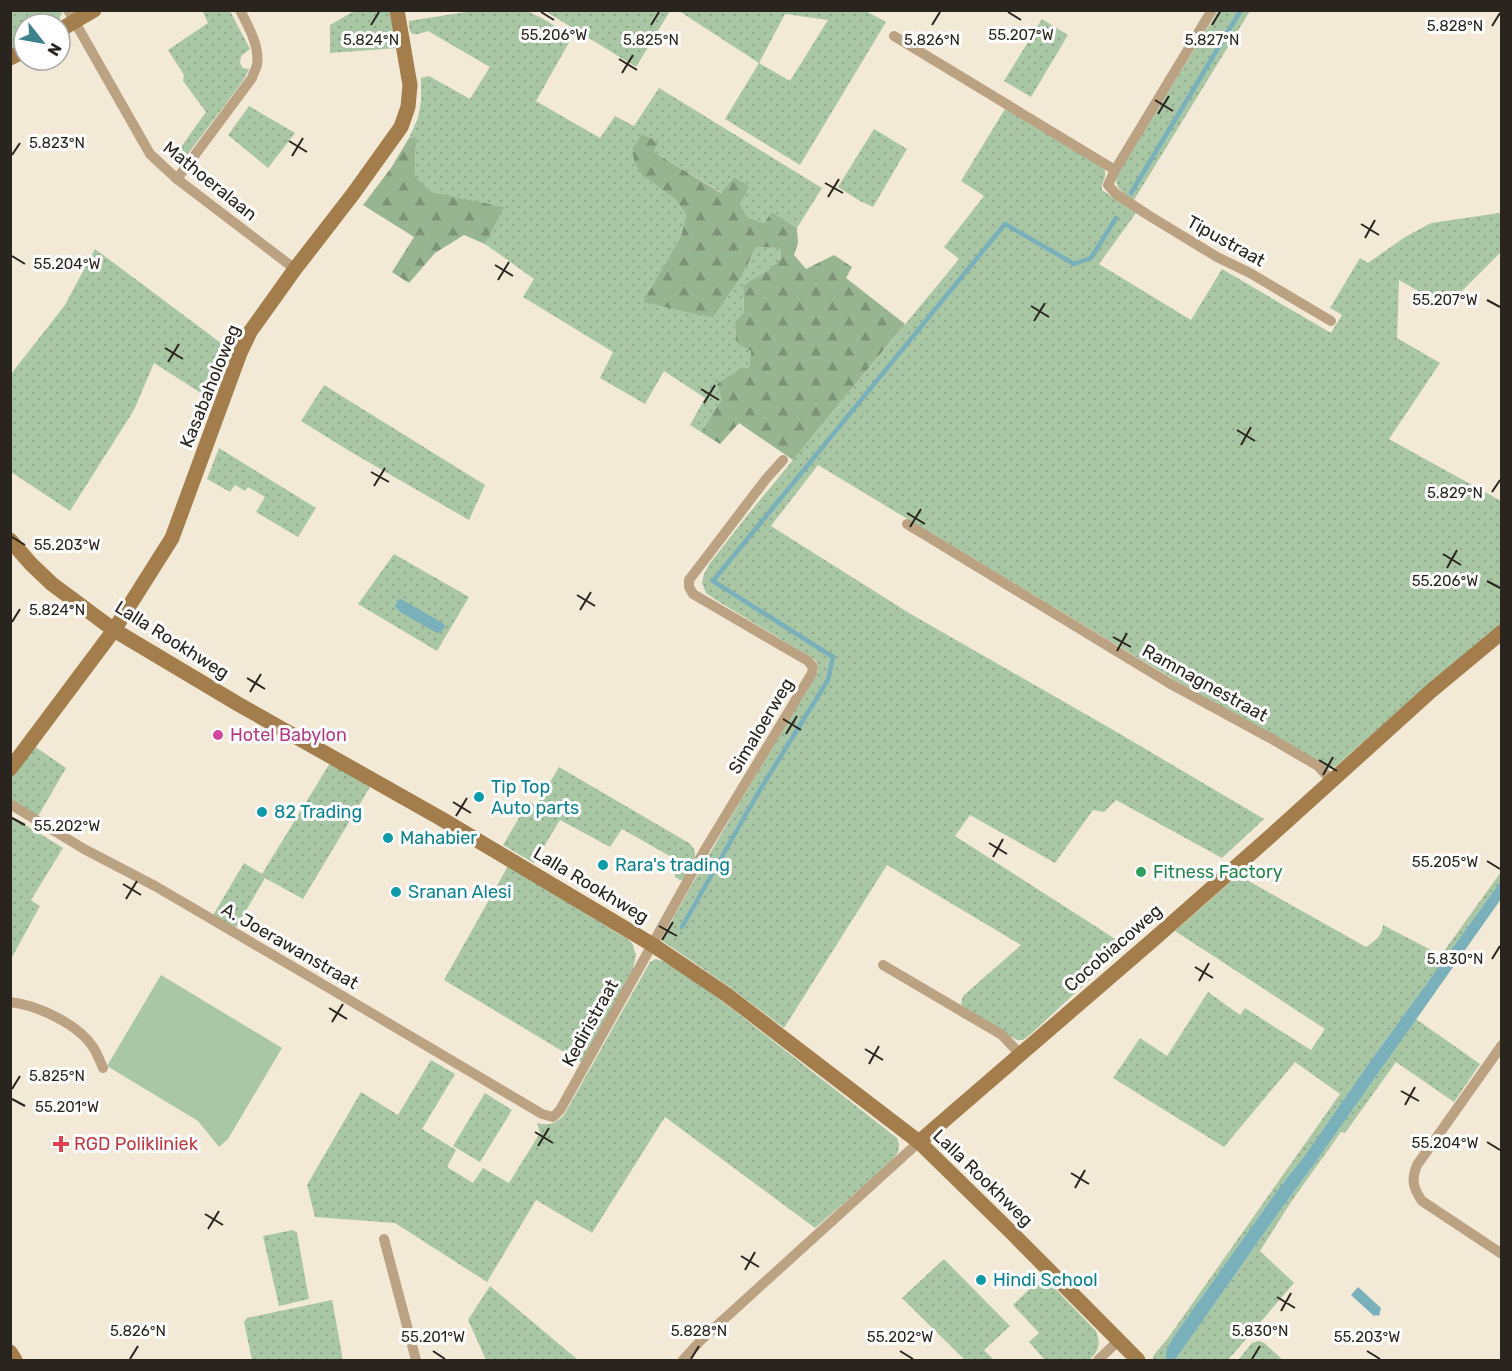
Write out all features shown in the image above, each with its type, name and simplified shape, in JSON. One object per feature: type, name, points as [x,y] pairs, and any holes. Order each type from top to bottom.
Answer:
[{"type":"street","points":[[72,16],[94,10]]},
{"type":"street","points":[[177,179],[252,78],[257,64],[257,51],[251,31],[240,10]]},
{"type":"street","name":"Kasabaholoweg","points":[[10,769],[114,630],[172,538],[240,353],[250,332],[401,127],[408,107],[410,85],[397,10]]},
{"type":"street","points":[[894,36],[1115,170],[1212,10]]},
{"type":"street","name":"Mathoeralaan","points":[[72,18],[150,154],[177,179],[295,268]]},
{"type":"street","name":"Tipustraat","points":[[1115,170],[1108,185],[1116,194],[1217,257],[1250,273],[1331,321]]},
{"type":"street","name":"Simaloerweg","points":[[653,945],[706,849],[812,673],[813,667],[808,661],[693,594],[688,588],[689,580],[783,460]]},
{"type":"street","name":"Ramnagnestraat","points":[[907,524],[1169,683],[1318,766],[1331,780]]},
{"type":"street","name":"Lalla Rookhweg","points":[[10,540],[52,584],[114,630],[238,704],[459,829],[653,945],[727,995],[919,1142],[1118,1341],[1130,1358]]},
{"type":"street","name":"Cocobiacoweg","points":[[683,1360],[701,1340],[919,1142],[1154,939],[1431,691],[1502,632]]},
{"type":"street","name":"A. Joerawanstraat","points":[[10,804],[84,849],[155,886],[277,957],[542,1114],[554,1117]]},
{"type":"street","name":"Kediristraat","points":[[554,1117],[653,945]]},
{"type":"street","points":[[884,965],[1002,1035],[1020,1054]]},
{"type":"street","points":[[10,1002],[38,1008],[77,1031],[92,1045],[103,1068]]},
{"type":"street","points":[[1502,1045],[1417,1165],[1413,1177],[1414,1187],[1422,1201],[1502,1254]]},
{"type":"street","points":[[384,1239],[416,1360]]},
{"type":"street","points":[[1098,1360],[1118,1341]]},
{"type":"street","points":[[10,1352],[15,1360]]},
{"type":"green space","points":[[202,10],[230,11],[250,49],[241,56],[240,63],[243,68],[249,69],[237,89],[181,163],[176,162],[173,158],[206,112],[183,81],[184,75],[168,50],[208,23]]},
{"type":"green space","points":[[525,10],[572,37],[536,101],[600,138],[615,116],[634,126],[659,88],[822,188],[797,228],[772,212],[764,223],[748,219],[740,204],[750,186],[734,177],[722,193],[654,152],[659,142],[642,134],[643,176],[676,200],[686,215],[681,236],[644,301],[713,318],[742,276],[756,247],[780,248],[781,259],[743,285],[744,312],[735,321],[736,343],[751,351],[749,368],[722,399],[701,432],[690,425],[705,398],[664,371],[645,404],[600,378],[613,352],[523,297],[534,279],[485,244],[503,207],[432,192],[415,176],[416,137],[409,138],[418,118],[421,78],[429,76],[470,99],[490,67],[428,31],[419,34],[411,33],[409,21],[472,11]]},
{"type":"green space","points":[[11,11],[61,11],[12,12],[11,50]]},
{"type":"green space","points":[[354,11],[391,11],[397,48],[330,53],[330,25]]},
{"type":"green space","points":[[545,11],[670,11],[636,67]]},
{"type":"green space","points":[[679,11],[866,11],[886,22],[800,165],[725,119],[759,63]],"holes":[[[785,14],[828,20],[790,81],[759,63]]]},
{"type":"green space","points":[[1218,11],[1250,11],[1134,200],[1118,187],[1117,174]]},
{"type":"green space","points":[[1042,19],[1068,35],[1031,97],[1004,81]]},
{"type":"green space","points":[[249,106],[295,133],[268,168],[228,135]]},
{"type":"green space","points":[[1005,109],[1104,168],[1102,190],[1136,213],[1099,264],[1191,320],[1222,269],[1331,333],[1342,315],[1330,308],[1360,258],[1368,263],[1405,237],[1431,223],[1499,213],[1501,215],[1501,252],[1446,307],[1399,280],[1397,338],[1440,363],[1389,439],[1501,501],[1501,624],[1336,766],[1329,769],[1183,685],[818,465],[771,526],[909,613],[1264,819],[1222,858],[1116,800],[1104,812],[1093,810],[1055,863],[970,815],[955,836],[1115,939],[1118,946],[1115,956],[1032,1033],[1023,1040],[1017,1040],[964,1009],[961,1004],[963,996],[1021,945],[887,865],[784,1028],[661,940],[718,839],[818,672],[818,665],[814,659],[706,593],[702,583],[704,574],[750,512],[959,259],[944,247],[984,196],[961,181]]},
{"type":"green space","points":[[874,129],[907,149],[873,207],[838,187]]},
{"type":"green space","points":[[642,134],[659,142],[654,152],[721,193],[734,177],[750,186],[740,204],[748,218],[764,223],[772,212],[797,228],[798,243],[794,255],[806,269],[834,255],[852,267],[846,278],[905,324],[793,460],[739,423],[720,444],[701,432],[722,399],[717,384],[740,369],[749,368],[751,351],[736,343],[735,321],[744,312],[743,285],[781,259],[780,248],[756,247],[742,276],[713,318],[643,302],[681,236],[686,215],[676,200],[643,176],[634,162],[633,148]]},
{"type":"green space","points":[[416,137],[415,176],[432,192],[504,207],[485,244],[464,235],[435,253],[409,283],[392,272],[414,237],[363,205],[391,168],[409,138]]},
{"type":"green space","points":[[95,249],[229,349],[212,400],[154,363],[134,410],[70,511],[11,472],[11,374],[65,305]]},
{"type":"green space","points":[[324,385],[485,485],[469,520],[301,421]]},
{"type":"green space","points":[[219,448],[316,508],[298,537],[256,512],[265,497],[248,487],[245,491],[235,485],[230,492],[207,479]]},
{"type":"green space","points":[[394,554],[469,597],[437,651],[358,604]]},
{"type":"green space","points":[[34,746],[66,768],[37,818],[11,800],[11,777]]},
{"type":"green space","points":[[330,763],[370,787],[303,899],[265,878],[234,931],[212,917],[244,863],[262,874]]},
{"type":"green space","points":[[559,767],[689,843],[693,847],[695,856],[684,880],[675,877],[675,859],[622,829],[610,847],[560,820],[534,863],[503,845],[529,801],[536,806]]},
{"type":"green space","points":[[11,816],[63,848],[31,900],[40,906],[11,959]]},
{"type":"green space","points":[[508,866],[632,943],[636,955],[631,977],[582,1063],[444,980]]},
{"type":"green space","points":[[1501,872],[1501,881],[1174,1336],[1168,1346],[1166,1358],[1169,1360],[1153,1360],[1153,1356],[1340,1094],[1295,1062],[1224,1147],[1113,1078],[1140,1038],[1167,1056],[1208,992],[1240,1015],[1245,1008],[1311,1050],[1325,1029],[1175,931],[1238,875],[1366,947],[1378,938],[1383,925],[1431,950],[1439,958]]},
{"type":"green space","points":[[656,959],[665,962],[722,1001],[897,1138],[898,1152],[894,1158],[815,1228],[665,1117],[592,1233],[536,1200],[487,1282],[395,1223],[315,1217],[307,1185],[361,1092],[398,1115],[431,1060],[455,1074],[422,1129],[456,1150],[447,1167],[473,1183],[483,1168],[509,1183],[540,1133],[537,1123],[552,1123],[564,1115],[650,962]]},
{"type":"green space","points":[[161,975],[282,1048],[228,1139],[219,1147],[198,1121],[107,1066]]},
{"type":"green space","points":[[1416,1019],[1480,1064],[1454,1102],[1396,1062],[1345,1133],[1341,1132],[1291,1202],[1260,1251],[1294,1283],[1228,1360],[1175,1360],[1310,1170]]},
{"type":"green space","points":[[485,1093],[512,1110],[480,1162],[453,1146]]},
{"type":"green space","points":[[293,1230],[297,1233],[309,1299],[279,1306],[263,1236]]},
{"type":"green space","points":[[944,1259],[1010,1326],[984,1350],[994,1360],[965,1360],[902,1298]]},
{"type":"green space","points":[[1043,1276],[1096,1331],[1098,1347],[1089,1360],[1045,1360],[1029,1342],[1039,1333],[1013,1305]]},
{"type":"green space","points":[[490,1286],[578,1360],[486,1360],[468,1320]]},
{"type":"green space","points":[[332,1300],[343,1360],[252,1360],[244,1322],[247,1318]]},
{"type":"green space","points":[[1259,1341],[1283,1360],[1238,1360],[1252,1343]]},
{"type":"water","points":[[401,599],[444,624],[445,627],[437,633],[400,612],[395,606]]},
{"type":"water","points":[[1501,881],[1501,899],[1175,1360],[1166,1358],[1168,1346],[1174,1336]]},
{"type":"water","points":[[1358,1287],[1381,1308],[1379,1316],[1374,1316],[1351,1295]]},
{"type":"waterway","points":[[1131,193],[1241,10]]},
{"type":"waterway","points":[[682,927],[758,793],[828,680],[833,657],[713,581],[1005,224],[1074,264],[1091,258],[1116,218]]},
{"type":"place","name":"Hotel Babylon","points":[[218,735]]},
{"type":"place","name":"Tip Top Auto parts","points":[[479,797]]},
{"type":"place","name":"82 Trading","points":[[262,812]]},
{"type":"place","name":"Mahabier","points":[[388,838]]},
{"type":"place","name":"Rara's trading","points":[[603,865]]},
{"type":"place","name":"Fitness Factory","points":[[1141,872]]},
{"type":"place","name":"Sranan Alesi","points":[[396,892]]},
{"type":"place","name":"RGD Polikliniek","points":[[61,1144]]},
{"type":"place","name":"Hindi School","points":[[981,1280]]}]
